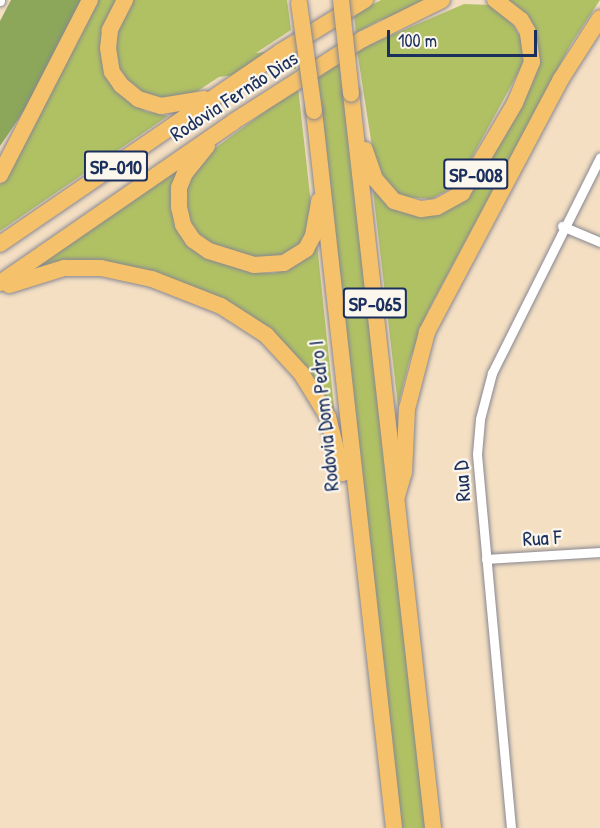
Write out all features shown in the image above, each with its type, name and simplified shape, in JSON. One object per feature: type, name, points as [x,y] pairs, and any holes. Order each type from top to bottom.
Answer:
[{"type":"highway","points":[[0,175],[90,0]]},
{"type":"highway","points":[[125,0],[110,30],[108,48],[112,72],[129,93],[161,106],[216,95]]},
{"type":"highway","name":"SP-008","points":[[341,0],[352,99],[375,179],[394,201],[422,209],[452,201],[472,180],[515,103],[532,62],[528,32],[510,8],[495,0]]},
{"type":"highway","name":"Rodovia Fernão Dias","points":[[0,244],[216,95],[366,0]]},
{"type":"highway","name":"Rodovia Fernão Dias","points":[[0,283],[233,122],[363,39],[442,0]]},
{"type":"highway","points":[[415,12],[457,0]]},
{"type":"highway","name":"Rodovia Dom Pedro I","points":[[299,2],[322,180],[356,507],[394,828]]},
{"type":"highway","points":[[395,502],[404,472],[407,409],[427,332],[561,79],[600,18]]},
{"type":"highway","name":"SP-065","points":[[352,99],[433,828]]},
{"type":"highway","points":[[233,122],[185,172],[179,188],[183,225],[193,240],[208,251],[254,265],[284,263],[297,257],[313,236],[322,180]]},
{"type":"highway","points":[[0,289],[43,272],[101,268],[183,289],[245,320],[285,353],[316,394],[336,440],[342,474],[356,507]]},
{"type":"street","name":"Rua D","points":[[511,828],[477,454],[480,419],[492,373],[562,226],[600,156]]},
{"type":"street","points":[[562,226],[600,242]]},
{"type":"street","name":"Rua F","points":[[486,559],[600,552]]},
{"type":"green space","points":[[11,0],[82,0],[26,108],[0,146],[0,21]]},
{"type":"green space","points":[[97,0],[119,0],[109,22],[118,92],[145,111],[168,116],[0,231],[0,185]]},
{"type":"green space","points":[[132,0],[287,0],[291,30],[190,96],[175,100],[146,97],[119,75],[113,48],[115,33]]},
{"type":"green space","points":[[381,0],[433,0],[415,12],[380,20],[356,33],[354,14]]},
{"type":"green space","points":[[506,0],[600,0],[571,44],[428,311],[409,362],[398,406],[373,190],[388,203],[453,206],[538,59]]},
{"type":"green space","points":[[464,4],[491,5],[508,17],[521,38],[523,64],[456,186],[431,199],[403,197],[392,192],[375,166],[357,50]]},
{"type":"green space","points":[[294,49],[296,69],[0,100],[0,80]]},
{"type":"green space","points":[[339,60],[380,399],[426,828],[398,828],[315,74]]},
{"type":"green space","points":[[298,87],[311,204],[311,221],[302,246],[280,260],[233,255],[202,238],[192,228],[184,203],[188,175],[214,149]]},
{"type":"green space","points":[[183,166],[171,195],[208,258],[249,272],[274,273],[287,269],[317,244],[336,426],[324,398],[225,303],[61,263],[36,267]]}]
